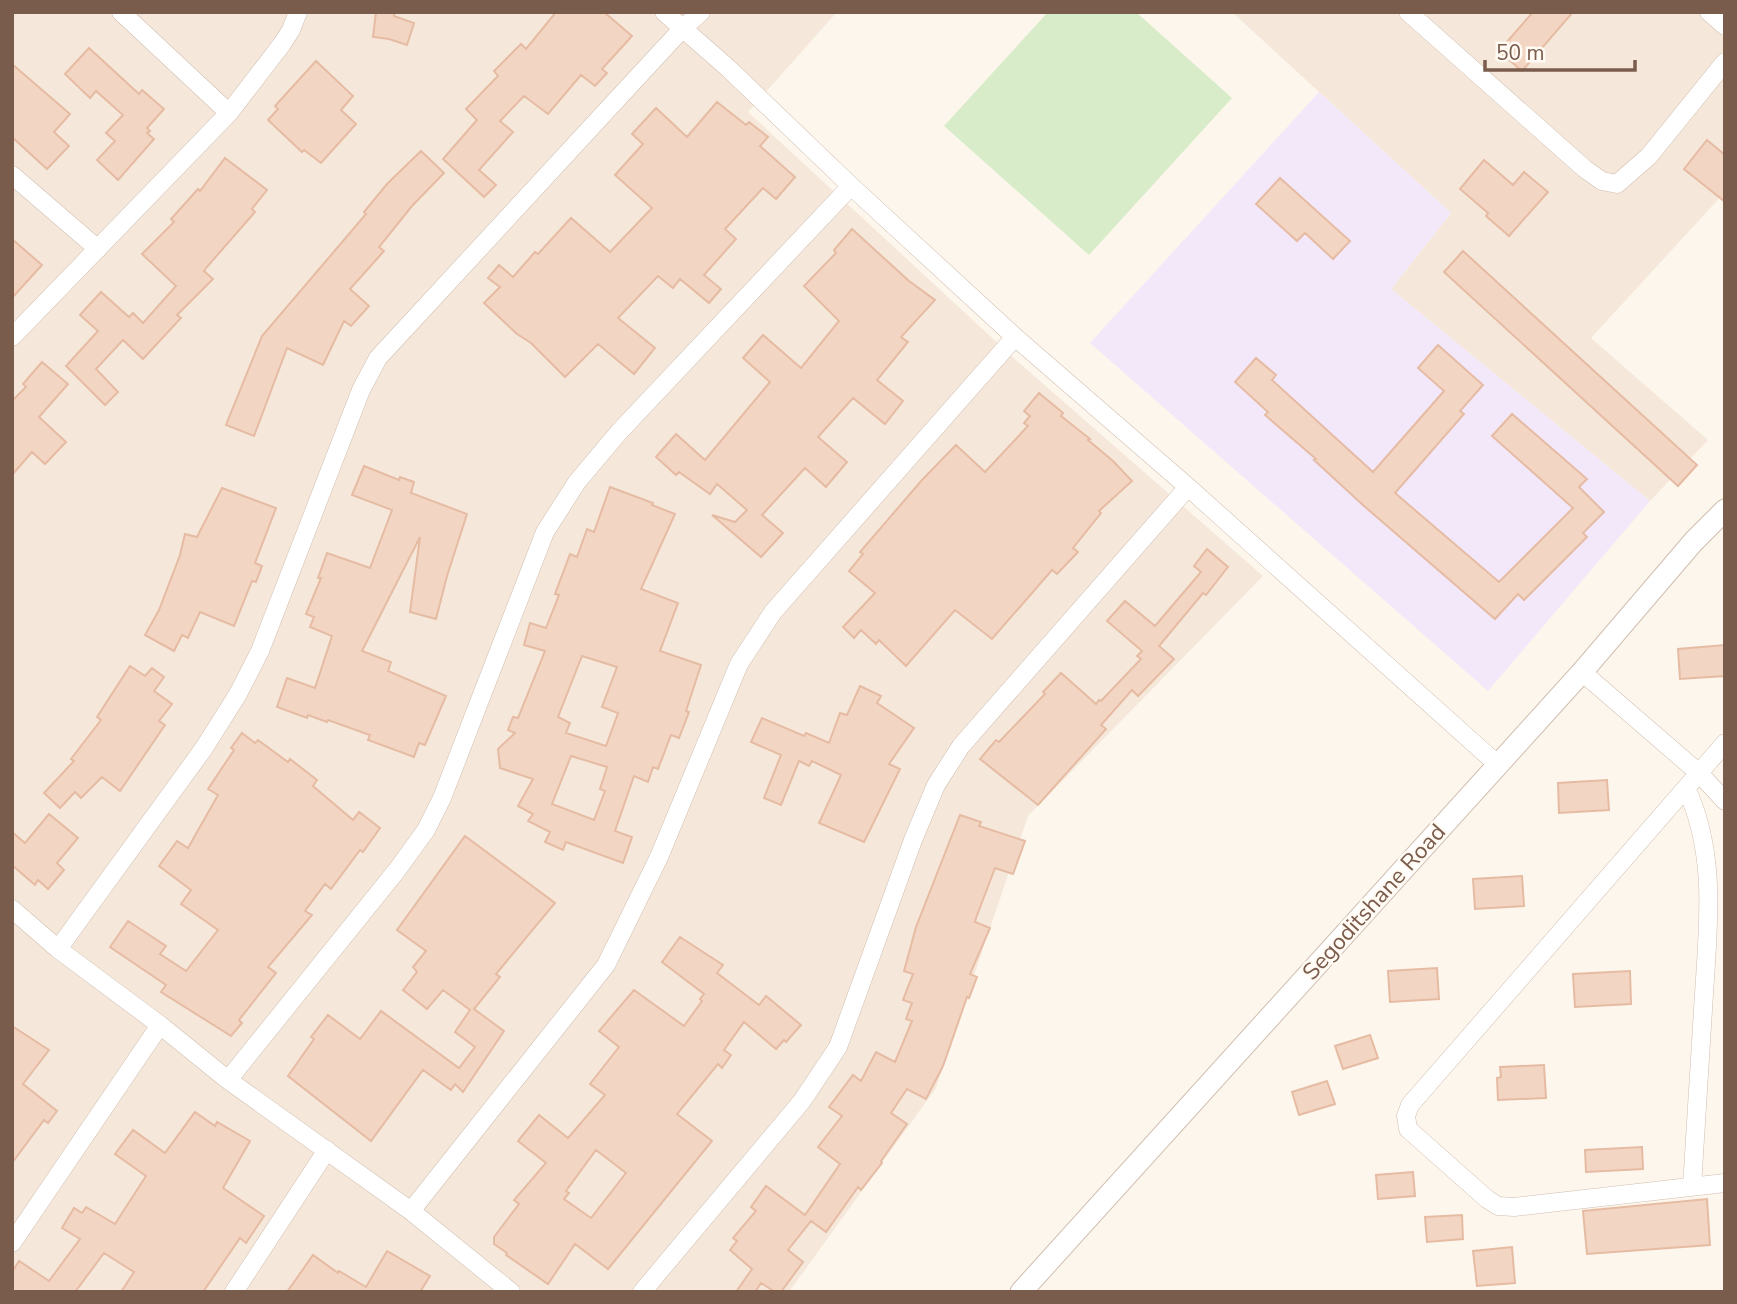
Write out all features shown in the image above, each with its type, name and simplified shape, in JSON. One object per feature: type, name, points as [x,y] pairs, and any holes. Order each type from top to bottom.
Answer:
[{"type":"street","points":[[121,12],[229,113]]},
{"type":"street","points":[[12,337],[229,113],[282,44],[298,12]]},
{"type":"street","points":[[664,12],[728,68],[1015,337],[1497,764]]},
{"type":"street","points":[[58,948],[204,748],[237,694],[260,650],[361,390],[378,358],[682,29],[701,12]]},
{"type":"street","points":[[1408,12],[1585,169],[1609,184],[1617,184],[1649,156],[1725,62]]},
{"type":"street","points":[[1709,12],[1725,26]]},
{"type":"street","points":[[12,175],[98,249]]},
{"type":"street","points":[[228,1080],[397,870],[426,830],[442,798],[545,532],[577,482],[619,432],[851,186]]},
{"type":"street","points":[[411,1211],[606,965],[659,857],[739,664],[773,612],[1015,337]]},
{"type":"street","points":[[642,1292],[802,1101],[838,1047],[922,818],[936,785],[961,746],[1188,488]]},
{"type":"street","name":"Segoditshane Road","points":[[1021,1292],[1582,672],[1693,541],[1725,510]]},
{"type":"street","points":[[1582,672],[1699,773],[1725,801]]},
{"type":"street","points":[[1725,743],[1410,1105],[1406,1116],[1408,1129],[1487,1199],[1499,1206],[1514,1207],[1725,1183]]},
{"type":"street","points":[[1686,788],[1696,809],[1704,845],[1709,895],[1692,1187]]},
{"type":"street","points":[[12,909],[228,1080],[411,1211],[511,1292]]},
{"type":"street","points":[[12,1243],[160,1025]]},
{"type":"street","points":[[234,1292],[327,1150]]},
{"type":"shaded area","points":[[12,12],[837,12],[748,112],[1017,361],[1263,576],[1028,816],[936,1088],[789,1292],[12,1292]]},
{"type":"shaded area","points":[[1232,12],[1725,12],[1725,192],[1591,338],[1708,440],[1650,501],[1391,289],[1451,213]]},
{"type":"shaded area","points":[[1319,92],[1451,213],[1391,289],[1650,501],[1488,691],[1090,343]]},
{"type":"green space","points":[[1048,12],[1136,12],[1232,98],[1089,255],[944,126]]},
{"type":"building","points":[[376,12],[394,12],[394,16],[414,23],[407,45],[373,37]]},
{"type":"building","points":[[556,12],[604,12],[632,36],[602,69],[607,73],[595,86],[581,75],[548,114],[524,96],[500,121],[513,132],[479,170],[496,185],[484,197],[443,159],[477,120],[466,109],[498,76],[494,71],[521,44],[526,49]]},
{"type":"building","points":[[1533,12],[1573,12],[1522,71],[1499,51]]},
{"type":"building","points":[[89,48],[139,94],[142,90],[164,109],[147,128],[150,131],[147,133],[154,139],[118,180],[97,160],[115,141],[106,133],[123,115],[96,91],[90,98],[65,74]]},
{"type":"building","points":[[316,61],[353,96],[341,110],[356,124],[321,163],[304,150],[302,152],[268,120],[278,109],[275,106]]},
{"type":"building","points":[[12,64],[70,114],[54,132],[69,146],[47,169],[12,137]]},
{"type":"building","points":[[717,102],[746,125],[749,122],[768,137],[760,146],[795,177],[776,199],[763,188],[725,229],[736,239],[704,275],[721,289],[709,303],[680,279],[673,288],[658,276],[618,318],[655,348],[634,374],[598,344],[565,377],[531,343],[517,334],[484,303],[500,287],[488,278],[499,265],[513,277],[571,218],[610,252],[652,208],[615,175],[643,144],[632,134],[656,108],[687,137]]},
{"type":"building","points":[[1707,140],[1725,155],[1725,202],[1684,169]]},
{"type":"building","points":[[421,151],[444,173],[412,206],[379,247],[384,251],[350,289],[369,306],[351,326],[344,321],[323,365],[287,348],[254,436],[226,425],[262,336],[366,214],[364,212],[387,184]]},
{"type":"building","points":[[225,158],[267,190],[252,209],[255,212],[204,271],[213,279],[177,315],[181,318],[143,359],[123,340],[96,369],[118,392],[105,405],[66,366],[98,331],[80,315],[101,292],[129,317],[133,313],[143,323],[176,286],[142,254],[174,222],[171,219],[198,189],[200,191]]},
{"type":"building","points":[[1484,160],[1513,185],[1524,172],[1548,192],[1509,236],[1460,189]]},
{"type":"building","points":[[1280,178],[1350,241],[1333,259],[1305,233],[1297,241],[1256,204]]},
{"type":"building","points":[[852,229],[909,281],[935,300],[901,337],[908,342],[877,380],[903,401],[885,424],[853,398],[818,437],[847,462],[826,487],[805,468],[762,515],[783,533],[761,557],[712,515],[735,522],[747,510],[717,484],[710,494],[679,472],[676,475],[656,457],[676,434],[705,460],[770,382],[743,358],[763,335],[801,368],[839,321],[804,286],[836,253],[834,250]]},
{"type":"building","points":[[12,239],[42,265],[12,298]]},
{"type":"building","points":[[1463,251],[1697,465],[1678,486],[1444,272]]},
{"type":"building","points":[[1438,345],[1483,385],[1460,411],[1464,414],[1395,493],[1499,582],[1573,508],[1492,436],[1512,414],[1587,479],[1579,487],[1604,512],[1583,533],[1587,537],[1524,600],[1518,594],[1495,619],[1364,506],[1314,460],[1316,459],[1265,415],[1268,412],[1235,382],[1256,358],[1276,375],[1272,380],[1373,472],[1444,391],[1418,368]]},
{"type":"building","points":[[42,362],[68,384],[39,417],[66,442],[45,464],[32,452],[12,475],[12,401],[26,387],[23,384]]},
{"type":"building","points":[[1039,393],[1132,481],[1099,511],[1101,513],[1073,548],[1078,552],[1057,574],[1052,570],[992,639],[955,610],[906,666],[879,640],[876,644],[861,630],[854,638],[843,627],[875,593],[849,571],[863,554],[860,552],[956,445],[985,472],[1028,426],[1024,423],[1030,416],[1024,411]]},
{"type":"building","points":[[364,466],[399,480],[400,477],[414,482],[411,493],[467,514],[436,619],[410,612],[420,537],[362,651],[391,662],[388,671],[446,696],[425,745],[419,743],[414,757],[368,740],[370,735],[328,720],[327,722],[308,715],[307,718],[277,707],[287,678],[315,688],[332,636],[310,627],[314,617],[306,614],[321,578],[318,578],[327,553],[370,568],[392,510],[352,495]]},
{"type":"building","points":[[610,487],[675,514],[641,589],[678,603],[660,651],[701,665],[679,738],[671,735],[658,769],[653,767],[648,782],[634,776],[615,831],[632,837],[623,863],[566,842],[563,850],[545,842],[550,832],[528,821],[533,814],[518,806],[533,779],[500,768],[498,749],[515,733],[508,730],[513,717],[518,718],[545,651],[524,645],[530,623],[546,628],[559,595],[555,594],[570,554],[577,557],[587,529],[594,532]],"holes":[[[582,656],[617,667],[602,707],[618,713],[606,746],[566,733],[570,723],[558,717]],[[571,756],[607,767],[600,789],[605,791],[594,820],[552,804]]]},
{"type":"building","points":[[222,488],[276,508],[255,563],[262,566],[256,582],[252,581],[234,626],[200,612],[188,638],[182,635],[174,651],[145,635],[159,610],[185,534],[197,537]]},
{"type":"building","points":[[1207,549],[1228,567],[1159,646],[1174,659],[1138,696],[1132,690],[1101,725],[1106,729],[1038,805],[980,759],[996,740],[999,742],[1045,694],[1043,692],[1061,673],[1096,704],[1101,701],[1141,659],[1137,656],[1142,651],[1107,621],[1125,601],[1155,626],[1201,572],[1194,566]]},
{"type":"building","points":[[1725,645],[1725,676],[1680,679],[1678,649]]},
{"type":"building","points":[[130,666],[145,676],[152,668],[164,677],[154,691],[172,704],[159,721],[165,725],[120,791],[102,777],[81,798],[75,792],[60,808],[44,793],[74,761],[71,759],[101,720],[97,717]]},
{"type":"building","points":[[860,686],[881,696],[877,703],[914,728],[889,764],[900,769],[864,842],[819,823],[841,775],[812,761],[809,766],[799,761],[781,805],[764,798],[781,755],[751,742],[762,718],[804,736],[806,733],[829,743],[840,713],[847,715]]},
{"type":"building","points":[[242,733],[255,743],[258,740],[288,762],[290,759],[317,780],[313,786],[353,820],[359,812],[380,828],[331,889],[325,884],[305,911],[312,915],[268,967],[276,973],[239,1020],[242,1023],[231,1036],[161,992],[166,985],[110,947],[128,921],[166,946],[160,954],[186,971],[218,930],[181,904],[191,890],[159,866],[177,841],[188,848],[218,795],[208,789]]},
{"type":"building","points":[[1607,780],[1609,810],[1559,813],[1558,783]]},
{"type":"building","points":[[49,814],[78,838],[57,863],[64,870],[48,889],[38,880],[35,885],[12,865],[12,832],[25,843]]},
{"type":"building","points":[[960,815],[981,822],[979,826],[1025,841],[1013,874],[995,868],[976,918],[975,922],[990,928],[970,974],[977,977],[969,998],[967,997],[943,1066],[926,1099],[907,1089],[891,1113],[907,1124],[882,1163],[861,1190],[858,1187],[826,1232],[811,1221],[788,1250],[803,1262],[781,1292],[775,1292],[761,1283],[755,1292],[736,1292],[752,1269],[730,1250],[737,1241],[733,1238],[756,1211],[751,1207],[766,1186],[805,1215],[840,1164],[818,1147],[842,1116],[829,1107],[853,1075],[861,1081],[876,1052],[895,1062],[912,1021],[906,1019],[912,1003],[903,1000],[913,974],[904,971],[916,927]]},
{"type":"building","points":[[465,836],[555,903],[496,974],[500,977],[474,1009],[504,1031],[463,1092],[455,1084],[451,1090],[423,1070],[371,1141],[288,1076],[314,1039],[311,1037],[328,1015],[360,1039],[381,1011],[459,1068],[475,1047],[455,1032],[470,1010],[443,990],[427,1009],[403,990],[417,972],[413,967],[426,951],[397,930]]},
{"type":"building","points":[[1522,876],[1524,906],[1475,909],[1473,879]]},
{"type":"building","points":[[680,937],[723,965],[717,973],[759,1005],[766,996],[801,1025],[776,1049],[744,1022],[724,1050],[731,1055],[722,1068],[718,1064],[677,1114],[712,1141],[608,1269],[575,1244],[548,1284],[494,1244],[494,1237],[519,1204],[514,1200],[546,1163],[518,1141],[539,1115],[568,1138],[605,1095],[590,1084],[619,1047],[599,1031],[634,990],[684,1026],[704,994],[662,962]],"holes":[[[596,1150],[626,1173],[591,1218],[564,1199],[569,1193],[566,1191]]]},
{"type":"building","points":[[1437,968],[1439,999],[1390,1002],[1388,971]]},
{"type":"building","points":[[1630,971],[1631,1004],[1575,1007],[1573,974]]},
{"type":"building","points":[[12,1026],[49,1050],[23,1084],[57,1111],[48,1123],[44,1120],[12,1163]]},
{"type":"building","points":[[1370,1035],[1378,1058],[1343,1069],[1335,1046]]},
{"type":"building","points":[[1544,1065],[1546,1098],[1498,1100],[1497,1078],[1501,1077],[1500,1067]]},
{"type":"building","points":[[1327,1081],[1335,1104],[1299,1115],[1292,1092]]},
{"type":"building","points":[[195,1112],[215,1126],[217,1122],[250,1141],[223,1188],[264,1216],[246,1243],[240,1238],[203,1292],[121,1292],[134,1272],[104,1253],[75,1292],[12,1292],[12,1272],[19,1261],[49,1281],[80,1239],[62,1228],[74,1208],[82,1213],[86,1207],[115,1224],[146,1176],[115,1154],[133,1130],[165,1153]]},
{"type":"building","points":[[1642,1147],[1643,1169],[1586,1172],[1585,1150]]},
{"type":"building","points":[[1413,1172],[1415,1196],[1378,1199],[1376,1175]]},
{"type":"building","points":[[1707,1199],[1710,1245],[1587,1254],[1583,1211]]},
{"type":"building","points":[[1462,1215],[1463,1239],[1427,1242],[1425,1217]]},
{"type":"building","points":[[1512,1247],[1515,1283],[1477,1286],[1473,1251]]},
{"type":"building","points":[[387,1251],[430,1276],[420,1292],[287,1292],[313,1255],[338,1273],[339,1271],[366,1287]]}]
